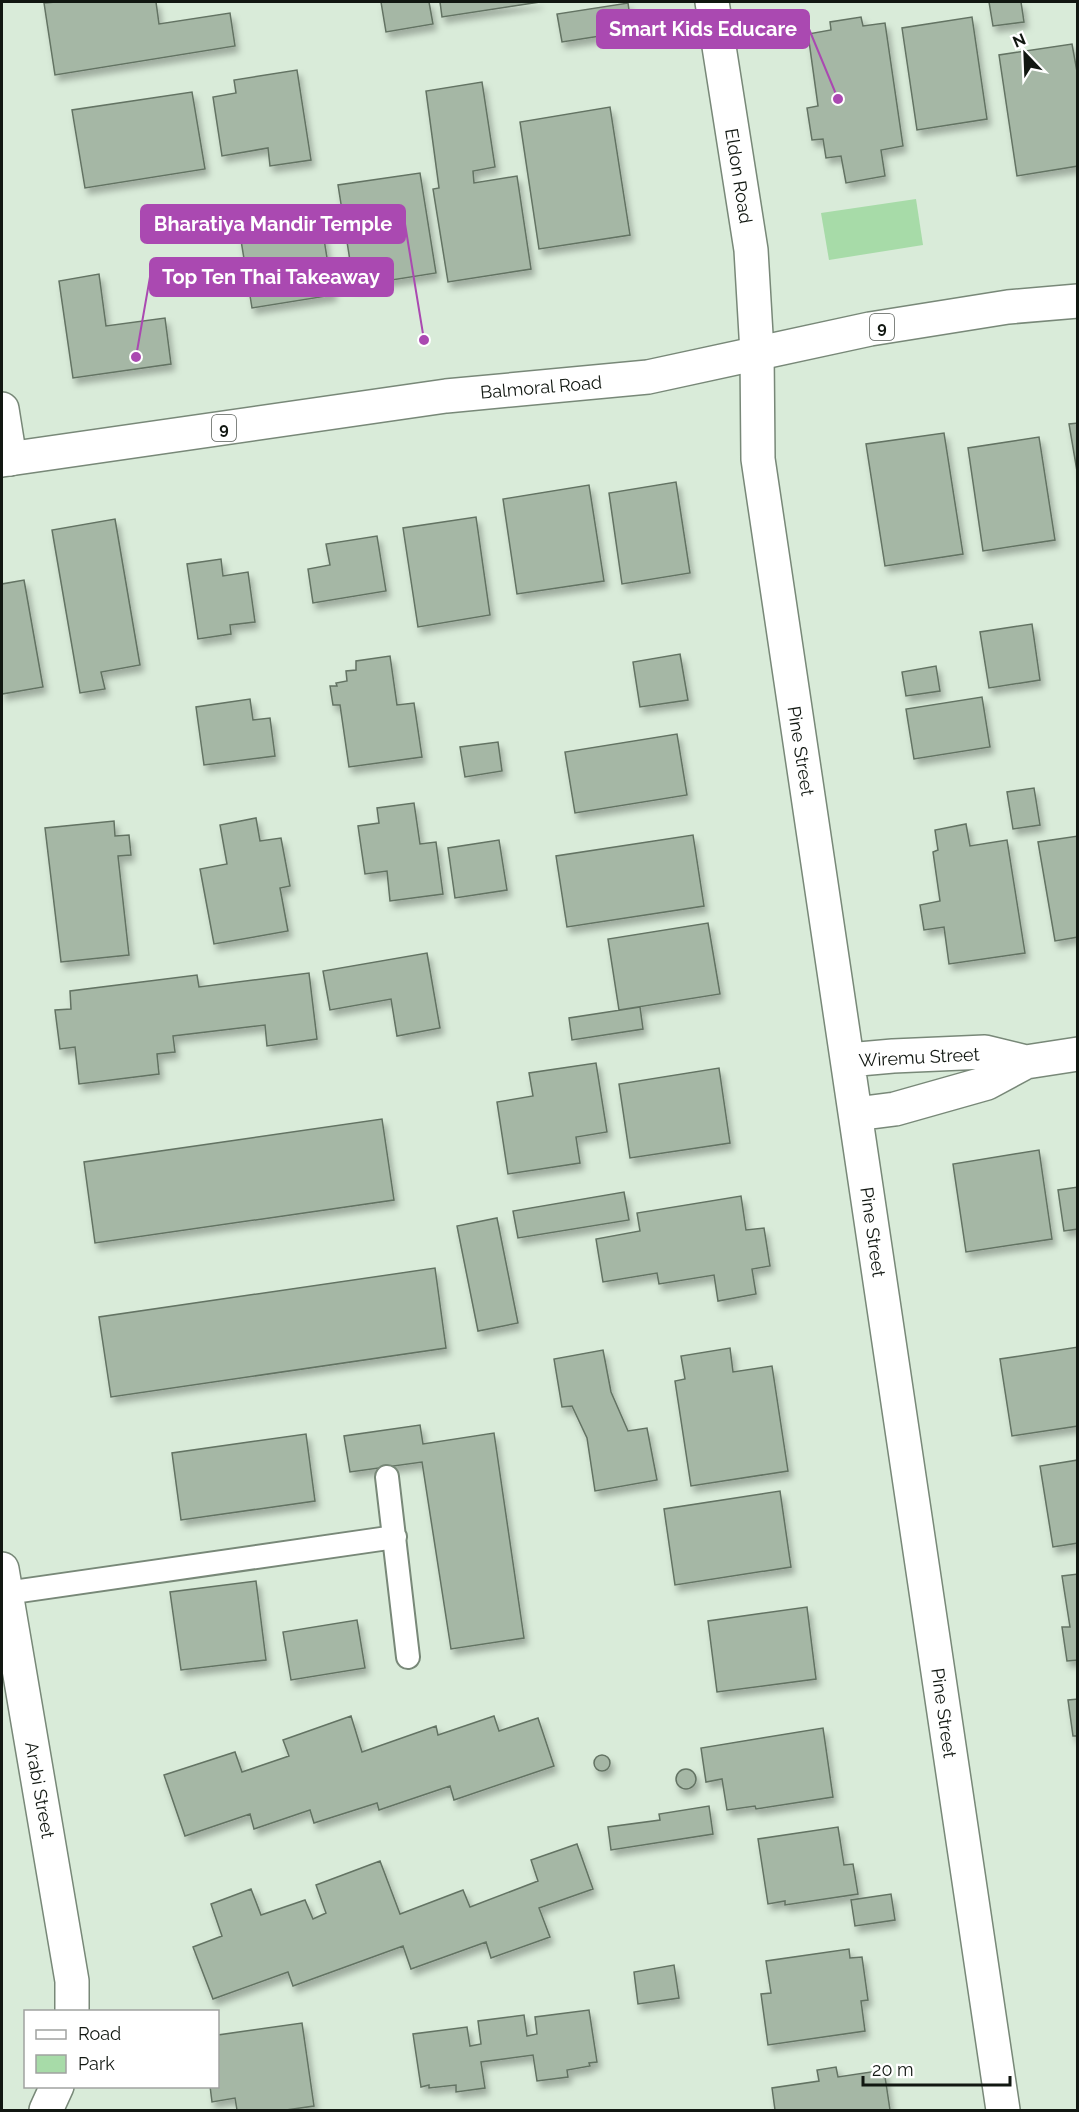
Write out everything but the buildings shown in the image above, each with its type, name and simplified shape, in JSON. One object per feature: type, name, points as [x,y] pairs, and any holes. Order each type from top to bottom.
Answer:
[{"type":"street","name":"Eldon Road","points":[[712,2],[751,250],[757,352]]},
{"type":"street","name":"Balmoral Road","points":[[6,460],[446,396],[648,377],[870,329],[997,308],[1077,301]]},
{"type":"street","name":"Pine Street","points":[[757,352],[759,459],[1003,2110]]},
{"type":"street","points":[[2,410],[6,460]]},
{"type":"street","name":"Wiremu Street","points":[[848,1060],[985,1052],[1026,1062]]},
{"type":"street","name":"Wiremu Street","points":[[856,1114],[895,1109],[987,1083],[1026,1062],[1077,1054]]},
{"type":"street","name":"Arabi Street","points":[[4,1581],[72,1980],[72,2010]]},
{"type":"street","points":[[46,2110],[56,2088]]},
{"type":"lane","points":[[387,1477],[408,1657]]},
{"type":"lane","points":[[4,1581],[395,1537]]},
{"type":"green space","points":[[916,199],[923,245],[829,260],[821,213]]},
{"type":"place","name":"Smart Kids Educare","points":[[838,99]]},
{"type":"place","name":"Bharatiya Mandir Temple","points":[[424,340]]},
{"type":"place","name":"Top Ten Thai Takeaway","points":[[136,357]]}]
